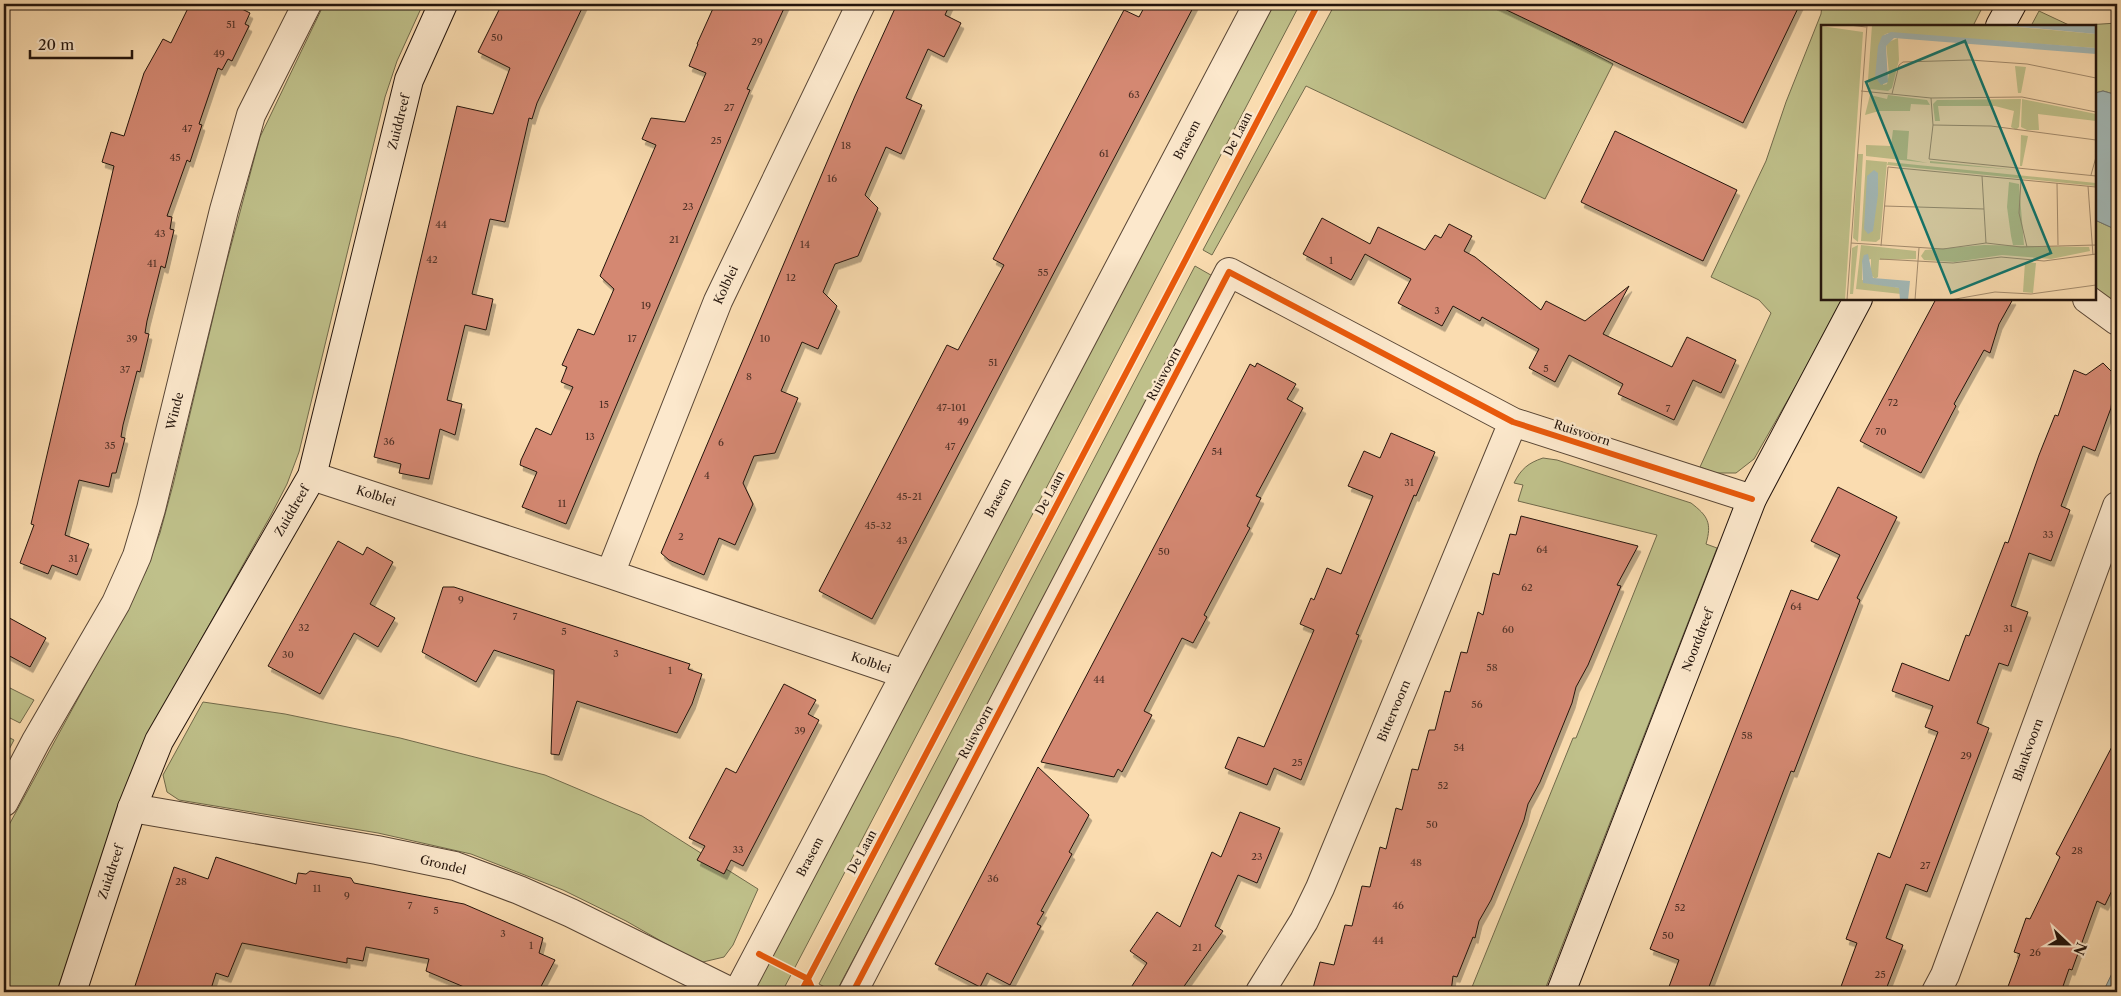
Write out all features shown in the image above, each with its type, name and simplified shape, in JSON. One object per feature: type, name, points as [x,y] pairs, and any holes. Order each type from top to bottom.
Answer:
[{"type":"street","name":"Winde","points":[[4,802],[36,741],[116,603],[137,556],[151,509],[224,210],[252,115],[307,4]]},
{"type":"street","name":"Zuiddreef","points":[[72,992],[132,808],[159,741],[312,476],[410,80],[443,4]]},
{"type":"street","name":"Kolblei","points":[[610,574],[718,301],[861,4]]},
{"type":"street","name":"Brasem","points":[[738,992],[1258,4]]},
{"type":"street","points":[[2001,25],[2012,4]]},
{"type":"street","name":"Ruisvoorn","points":[[853,992],[1229,272],[1513,422],[1752,499]]},
{"type":"street","name":"Noorddreef","points":[[1561,992],[1752,499],[1857,300]]},
{"type":"street","points":[[2088,300],[2117,321]]},
{"type":"street","name":"Bittervoorn","points":[[1260,992],[1304,921],[1320,888],[1513,422]]},
{"type":"street","name":"Kolblei","points":[[312,476],[905,674]]},
{"type":"street","name":"Blankvoorn","points":[[1936,992],[1945,975],[2117,506]]},
{"type":"street","name":"Grondel","points":[[132,808],[377,850],[455,866],[519,890],[571,913],[731,992]]},
{"type":"green space","points":[[324,4],[423,4],[397,61],[385,97],[299,452],[287,484],[271,515],[145,739],[131,774],[57,992],[4,992],[4,834],[146,571],[160,533],[173,485],[224,272],[260,137]]},
{"type":"green space","points":[[1272,4],[1300,4],[782,992],[753,992]]},
{"type":"green space","points":[[1335,4],[1501,4],[1613,64],[1545,199],[1306,86],[1212,255],[1203,250]]},
{"type":"green space","points":[[1822,4],[1984,4],[1974,25],[1821,25],[1821,300],[1841,300],[1754,459],[1736,473],[1716,473],[1700,467],[1771,313],[1759,300],[1711,277],[1766,161],[1786,102],[1821,14]]},
{"type":"green space","points":[[2039,11],[2069,25],[2032,25]]},
{"type":"green space","points":[[2117,23],[2117,95],[2103,91],[2096,93],[2096,25],[2086,25]]},
{"type":"green space","points":[[2096,220],[2117,230],[2117,307],[2096,291]]},
{"type":"green space","points":[[1195,266],[1216,278],[836,992],[834,992],[819,984]]},
{"type":"green space","points":[[1543,458],[1557,460],[1691,503],[1707,520],[1709,531],[1706,544],[1717,548],[1544,992],[1470,992],[1573,738],[1576,738],[1657,535],[1518,501],[1523,485],[1514,483],[1525,467]]},
{"type":"green space","points":[[4,685],[34,700],[20,723],[4,715]]},
{"type":"green space","points":[[203,702],[285,714],[400,738],[545,775],[642,816],[758,889],[733,945],[724,957],[703,962],[689,957],[626,921],[563,890],[471,854],[378,833],[179,800],[167,792],[163,775]]},
{"type":"green space","points":[[4,735],[14,740],[4,759]]},
{"type":"water","points":[[2103,91],[2117,95],[2117,230],[2096,220],[2096,93]]},
{"type":"water","points":[[2117,963],[2117,992],[2103,992]]},
{"type":"building","points":[[190,4],[232,4],[250,13],[245,24],[249,26],[232,61],[228,59],[222,70],[218,68],[199,124],[202,125],[190,162],[187,160],[167,216],[172,217],[170,229],[174,230],[165,268],[161,266],[147,321],[145,333],[149,334],[140,372],[137,371],[123,425],[121,437],[125,438],[116,473],[112,473],[109,487],[79,480],[65,535],[89,544],[77,575],[52,565],[48,574],[20,563],[34,525],[31,524],[114,166],[102,162],[111,132],[124,136],[144,73],[163,39],[171,43]]},
{"type":"building","points":[[502,4],[584,4],[537,103],[532,119],[529,118],[505,222],[490,219],[472,294],[493,299],[486,330],[465,325],[447,400],[462,404],[455,435],[440,429],[429,479],[399,473],[401,464],[374,457],[457,106],[493,114],[510,68],[478,52]]},
{"type":"building","points":[[715,4],[786,4],[747,89],[750,90],[566,524],[522,507],[537,472],[520,465],[521,460],[536,428],[551,435],[573,387],[561,382],[567,367],[562,365],[578,329],[594,335],[614,289],[600,276],[656,145],[642,139],[651,118],[685,122],[706,73],[689,66]]},
{"type":"building","points":[[897,4],[950,4],[945,15],[961,23],[944,57],[928,49],[906,98],[922,105],[901,154],[886,147],[865,195],[878,208],[858,256],[835,264],[823,292],[837,306],[818,349],[802,342],[781,391],[798,398],[775,453],[754,456],[743,483],[753,504],[735,545],[719,538],[704,575],[669,560],[661,553],[855,96]]},
{"type":"building","points":[[1146,4],[1195,4],[872,619],[819,591],[947,345],[958,350],[1004,265],[993,259],[1124,10],[1139,17]]},
{"type":"building","points":[[1494,4],[1800,4],[1743,123]]},
{"type":"building","points":[[1615,131],[1737,190],[1703,261],[1581,202]]},
{"type":"building","points":[[1322,218],[1370,244],[1378,227],[1425,250],[1435,235],[1441,238],[1449,224],[1472,236],[1464,251],[1475,257],[1541,310],[1546,301],[1585,321],[1629,286],[1603,334],[1672,367],[1687,337],[1736,360],[1721,393],[1693,380],[1674,420],[1618,394],[1623,384],[1569,355],[1555,382],[1529,368],[1539,349],[1482,317],[1480,321],[1453,306],[1442,326],[1398,303],[1411,279],[1365,254],[1351,280],[1303,254]]},
{"type":"building","points":[[1935,300],[2012,300],[1999,324],[1990,353],[1984,350],[1954,404],[1956,406],[1921,473],[1860,441]]},
{"type":"building","points":[[1257,363],[1296,384],[1287,399],[1303,408],[1256,496],[1261,498],[1247,526],[1250,528],[1204,615],[1207,617],[1193,643],[1182,638],[1144,711],[1152,715],[1122,772],[1118,769],[1114,777],[1041,762],[1250,364],[1255,367]]},
{"type":"building","points":[[2103,363],[2115,375],[2111,408],[2095,451],[2083,446],[2061,506],[2070,510],[2051,561],[2029,553],[2011,606],[2028,612],[2008,666],[1999,663],[1977,723],[1989,728],[1927,892],[1906,884],[1886,938],[1903,945],[1885,992],[1839,992],[1857,943],[1846,939],[1878,853],[1890,858],[1938,732],[1925,727],[1933,706],[1892,691],[1902,663],[1949,681],[1966,635],[1969,636],[2005,542],[2008,543],[2039,455],[2055,415],[2058,416],[2074,370],[2086,375]]},
{"type":"building","points":[[1391,433],[1435,452],[1416,496],[1414,495],[1356,634],[1359,635],[1301,780],[1274,768],[1267,785],[1225,768],[1238,737],[1264,747],[1314,630],[1300,624],[1311,598],[1314,600],[1327,568],[1341,574],[1373,496],[1348,486],[1364,451],[1380,458]]},
{"type":"building","points":[[1838,487],[1897,517],[1857,598],[1860,600],[1794,772],[1791,771],[1707,992],[1667,992],[1679,960],[1650,949],[1791,590],[1818,600],[1840,555],[1811,541]]},
{"type":"building","points":[[1521,516],[1638,546],[1617,585],[1621,586],[1588,665],[1576,687],[1572,703],[1540,782],[1528,804],[1524,820],[1491,900],[1479,921],[1475,938],[1473,937],[1457,977],[1453,976],[1451,992],[1312,992],[1320,962],[1334,965],[1345,925],[1352,926],[1362,886],[1370,887],[1380,847],[1386,849],[1396,808],[1402,810],[1412,769],[1418,770],[1429,730],[1435,730],[1445,691],[1450,692],[1461,652],[1467,653],[1478,612],[1483,615],[1493,573],[1499,575],[1510,534],[1516,535]]},
{"type":"building","points":[[338,541],[363,555],[367,547],[393,562],[370,604],[395,618],[378,647],[354,633],[320,694],[268,666]]},
{"type":"building","points":[[443,587],[454,587],[690,664],[688,669],[702,674],[692,704],[677,733],[577,701],[559,755],[551,754],[554,670],[494,650],[476,682],[422,652]]},
{"type":"building","points":[[4,615],[46,638],[30,667],[4,653]]},
{"type":"building","points":[[784,684],[816,700],[808,714],[819,720],[743,866],[731,860],[724,874],[697,860],[705,846],[689,838],[726,768],[736,773]]},
{"type":"building","points":[[2117,737],[2117,880],[2105,905],[2097,901],[2072,970],[2069,969],[2061,992],[2006,992],[2020,954],[2014,952],[2026,918],[2030,919],[2060,857],[2056,854]]},
{"type":"building","points":[[1038,767],[1089,815],[1069,852],[1072,854],[1041,911],[1044,912],[1037,924],[1041,926],[1010,985],[987,973],[980,987],[935,964]]},
{"type":"building","points":[[1240,812],[1280,828],[1257,883],[1238,875],[1215,926],[1223,931],[1180,992],[1128,992],[1147,963],[1130,951],[1157,912],[1180,927],[1212,852],[1221,857]]},
{"type":"building","points":[[216,857],[296,884],[298,873],[306,874],[310,871],[351,878],[354,883],[464,904],[543,938],[539,953],[555,960],[538,992],[476,992],[426,971],[429,959],[366,947],[363,961],[347,958],[347,963],[242,943],[228,977],[216,973],[210,992],[133,992],[174,867],[208,879]]},
{"type":"cycle path","name":"De Laan","points":[[801,992],[1318,4]]},
{"type":"cycle path","points":[[853,992],[1229,272],[1513,422],[1752,499]]},
{"type":"cycle path","points":[[759,954],[808,979],[814,992]]}]
